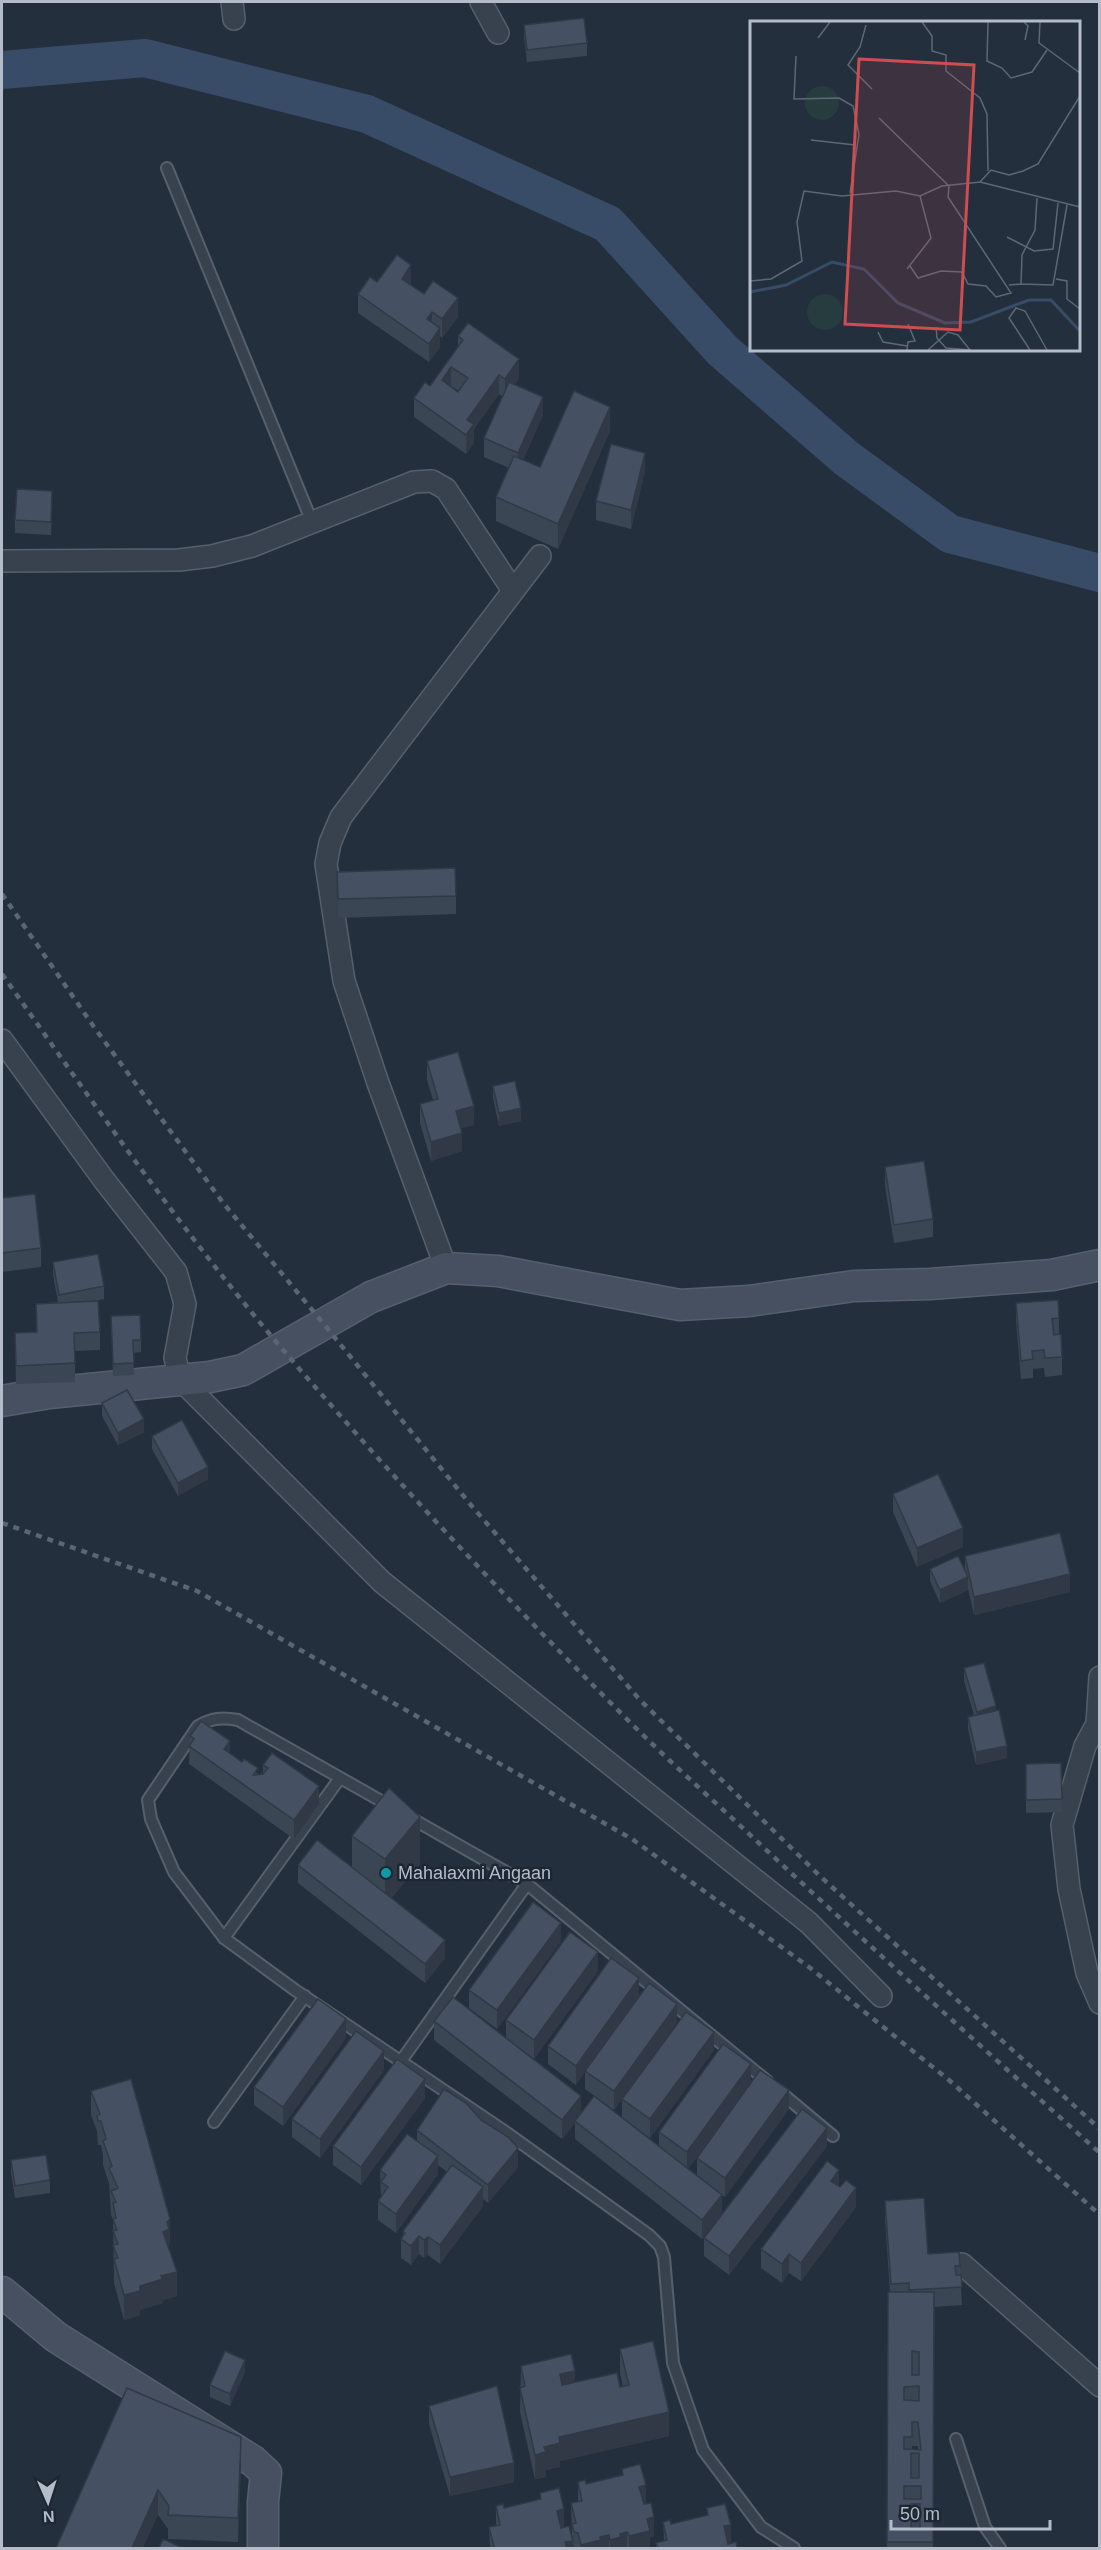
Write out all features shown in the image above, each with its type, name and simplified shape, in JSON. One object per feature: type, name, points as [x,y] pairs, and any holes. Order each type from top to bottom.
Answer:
[{"type":"street","points":[[481,2],[498,33]]},
{"type":"street","points":[[2,561],[179,560],[212,556],[252,546],[414,482],[432,482],[446,489],[512,589]]},
{"type":"street","points":[[446,1268],[378,1083],[344,981],[326,864],[330,843],[341,817],[512,589],[540,556]]},
{"type":"street","points":[[2,1040],[104,1180],[176,1272],[185,1305],[175,1358],[180,1378],[382,1582],[808,1923],[881,1996]]},
{"type":"street","points":[[2,1401],[180,1378],[210,1377],[243,1370],[371,1297],[446,1268],[498,1270],[680,1305],[749,1301],[854,1286],[930,1284],[1052,1275],[1100,1265]]},
{"type":"street","points":[[1100,1677],[1098,1724],[1085,1746],[1062,1825],[1069,1889],[1088,1973],[1100,2003]]},
{"type":"street","points":[[962,2264],[1100,2386]]},
{"type":"street","points":[[2,2292],[56,2337],[244,2454],[266,2473],[263,2502],[263,2548]]},
{"type":"lane","points":[[167,168],[312,522]]},
{"type":"lane","points":[[794,2548],[761,2527],[704,2450],[673,2363],[666,2268],[660,2246],[649,2235],[611,2208],[224,1938],[174,1872],[148,1809],[148,1800],[198,1726],[223,1717],[238,1720],[526,1884],[833,2136]]},
{"type":"lane","points":[[224,1938],[340,1778]]},
{"type":"lane","points":[[401,2061],[526,1884]]},
{"type":"lane","points":[[214,2122],[305,1996]]},
{"type":"lane","points":[[956,2439],[986,2527],[1000,2548]]},
{"type":"building","points":[[584,18],[587,43],[527,50],[524,25]]},
{"type":"building","points":[[397,255],[411,265],[402,279],[424,294],[433,281],[458,298],[442,319],[432,312],[427,319],[440,328],[429,344],[358,294],[370,277],[377,282]]},
{"type":"building","points":[[468,323],[519,359],[505,379],[499,375],[467,420],[474,424],[466,435],[414,398],[425,382],[430,386],[463,340],[458,336]],"holes":[[[451,367],[468,378],[458,392],[442,380]]]},
{"type":"building","points":[[509,382],[543,397],[518,453],[484,438]]},
{"type":"building","points":[[574,391],[610,407],[558,524],[496,497],[514,456],[540,467]]},
{"type":"building","points":[[611,444],[645,453],[631,510],[596,501]]},
{"type":"building","points":[[17,489],[52,491],[51,522],[15,520]]},
{"type":"building","points":[[455,868],[456,896],[338,899],[337,872]]},
{"type":"building","points":[[458,1052],[474,1106],[456,1111],[462,1133],[431,1142],[420,1104],[438,1099],[427,1061]]},
{"type":"building","points":[[515,1081],[521,1108],[499,1113],[493,1086]]},
{"type":"building","points":[[924,1161],[933,1219],[894,1225],[885,1167]]},
{"type":"building","points":[[35,1194],[41,1248],[2,1253],[2,1198]]},
{"type":"building","points":[[98,1254],[104,1286],[59,1295],[53,1262]]},
{"type":"building","points":[[1058,1300],[1059,1318],[1052,1319],[1054,1335],[1061,1334],[1062,1357],[1045,1358],[1044,1350],[1032,1351],[1033,1359],[1021,1361],[1016,1303]]},
{"type":"building","points":[[98,1301],[100,1332],[74,1333],[75,1363],[16,1366],[15,1333],[37,1332],[36,1304]]},
{"type":"building","points":[[140,1315],[141,1340],[133,1340],[134,1363],[113,1364],[111,1316]]},
{"type":"building","points":[[127,1390],[144,1419],[118,1433],[102,1403]]},
{"type":"building","points":[[182,1420],[208,1467],[178,1483],[152,1436]]},
{"type":"building","points":[[938,1474],[963,1528],[917,1548],[893,1494]]},
{"type":"building","points":[[1060,1533],[1070,1574],[974,1597],[965,1556]]},
{"type":"building","points":[[958,1556],[968,1577],[940,1590],[930,1569]]},
{"type":"building","points":[[984,1663],[996,1706],[977,1712],[964,1668]]},
{"type":"building","points":[[999,1710],[1007,1746],[976,1752],[968,1717]]},
{"type":"building","points":[[201,1721],[230,1741],[224,1749],[242,1762],[244,1759],[258,1768],[253,1775],[263,1774],[268,1768],[263,1765],[272,1753],[319,1786],[294,1820],[189,1746],[194,1739],[190,1736]]},
{"type":"building","points":[[1061,1763],[1062,1799],[1026,1800],[1026,1764]]},
{"type":"building","points":[[389,1788],[420,1817],[385,1859],[352,1836]]},
{"type":"building","points":[[317,1840],[445,1940],[425,1964],[298,1865]]},
{"type":"building","points":[[533,1902],[561,1923],[497,2010],[469,1990]]},
{"type":"building","points":[[570,1932],[598,1952],[534,2040],[506,2020]]},
{"type":"building","points":[[611,1958],[639,1978],[576,2066],[548,2046]]},
{"type":"building","points":[[649,1983],[677,2004],[614,2091],[585,2071]]},
{"type":"building","points":[[453,1997],[581,2096],[562,2120],[434,2021]]},
{"type":"building","points":[[318,1999],[346,2019],[283,2107],[254,2087]]},
{"type":"building","points":[[686,2012],[714,2032],[650,2119],[622,2099]]},
{"type":"building","points":[[356,2031],[384,2051],[320,2139],[292,2119]]},
{"type":"building","points":[[723,2044],[751,2064],[687,2152],[659,2132]]},
{"type":"building","points":[[397,2059],[425,2079],[361,2167],[333,2146]]},
{"type":"building","points":[[760,2070],[789,2090],[725,2178],[697,2158]]},
{"type":"building","points":[[131,2079],[170,2219],[167,2222],[169,2229],[163,2232],[177,2272],[161,2276],[163,2279],[140,2286],[140,2291],[124,2295],[114,2259],[118,2258],[113,2245],[118,2244],[113,2231],[117,2230],[113,2219],[116,2218],[113,2203],[116,2202],[111,2191],[118,2188],[109,2168],[112,2166],[103,2141],[106,2139],[101,2121],[98,2121],[97,2116],[100,2114],[91,2091]]},
{"type":"building","points":[[444,2089],[466,2103],[481,2120],[508,2137],[518,2148],[488,2185],[417,2130]]},
{"type":"building","points":[[594,2096],[722,2195],[702,2220],[575,2121]]},
{"type":"building","points":[[802,2109],[827,2128],[729,2256],[704,2238]]},
{"type":"building","points":[[407,2134],[438,2156],[396,2214],[378,2201],[388,2187],[381,2182],[386,2175],[380,2170]]},
{"type":"building","points":[[46,2155],[50,2180],[15,2186],[11,2160]]},
{"type":"building","points":[[827,2161],[839,2170],[831,2181],[840,2187],[846,2180],[856,2188],[801,2263],[789,2254],[782,2264],[761,2249]]},
{"type":"building","points":[[452,2165],[483,2187],[440,2245],[428,2237],[424,2240],[419,2236],[411,2246],[401,2239],[405,2233],[403,2231]]},
{"type":"building","points":[[924,2198],[928,2254],[959,2252],[960,2266],[955,2266],[956,2275],[961,2275],[962,2287],[909,2290],[909,2283],[891,2284],[885,2201]]},
{"type":"building","points":[[888,2292],[934,2292],[933,2542],[887,2542]],"holes":[[[912,2351],[919,2352],[919,2375],[912,2375]],[[919,2386],[919,2401],[904,2400],[904,2387]],[[912,2422],[918,2422],[921,2450],[904,2449],[904,2437],[912,2437]],[[911,2453],[919,2453],[919,2478],[911,2478]],[[904,2486],[921,2486],[921,2499],[904,2499]],[[911,2504],[920,2504],[920,2528],[911,2528]]]},
{"type":"building","points":[[653,2341],[669,2412],[559,2437],[560,2443],[544,2447],[546,2452],[535,2455],[520,2388],[525,2386],[521,2366],[571,2354],[575,2371],[560,2374],[562,2385],[617,2373],[620,2387],[629,2385],[620,2349]]},
{"type":"building","points":[[225,2351],[245,2360],[230,2394],[210,2385]]},
{"type":"building","points":[[497,2386],[514,2463],[450,2477],[429,2406]]},
{"type":"building","points":[[127,2388],[241,2437],[238,2518],[168,2515],[169,2506],[158,2490],[132,2548],[56,2548]]},
{"type":"building","points":[[640,2464],[646,2485],[639,2487],[644,2504],[651,2503],[654,2517],[647,2519],[650,2531],[629,2536],[627,2532],[620,2534],[621,2537],[610,2540],[609,2535],[600,2537],[601,2540],[581,2545],[578,2533],[574,2532],[572,2524],[576,2523],[571,2503],[582,2501],[578,2482],[585,2480],[586,2484],[623,2475],[622,2469]]},
{"type":"building","points":[[559,2488],[564,2509],[557,2511],[561,2528],[569,2526],[573,2541],[565,2542],[567,2548],[490,2548],[494,2547],[489,2527],[500,2525],[496,2506],[503,2504],[504,2508],[541,2499],[540,2493]]},
{"type":"building","points":[[725,2504],[731,2525],[724,2526],[728,2544],[736,2542],[737,2548],[658,2548],[656,2543],[667,2540],[663,2522],[670,2520],[671,2524],[708,2515],[707,2508]]},
{"type":"building","points":[[163,2539],[183,2548],[159,2548]]},
{"type":"waterway","points":[[2,70],[145,58],[367,114],[608,224],[722,350],[846,458],[950,534],[1100,573]]},
{"type":"railway","points":[[2,894],[94,1027],[224,1204],[470,1504],[640,1700],[822,1878],[1100,2129]]},
{"type":"railway","points":[[2,974],[138,1166],[246,1306],[327,1401],[460,1547],[597,1690],[659,1750],[1100,2153]]},
{"type":"railway","points":[[2,1523],[197,1591],[632,1839],[809,1967],[950,2081],[1100,2215]]},
{"type":"place","name":"Mahalaxmi Angaan","points":[[386,1873]]}]
